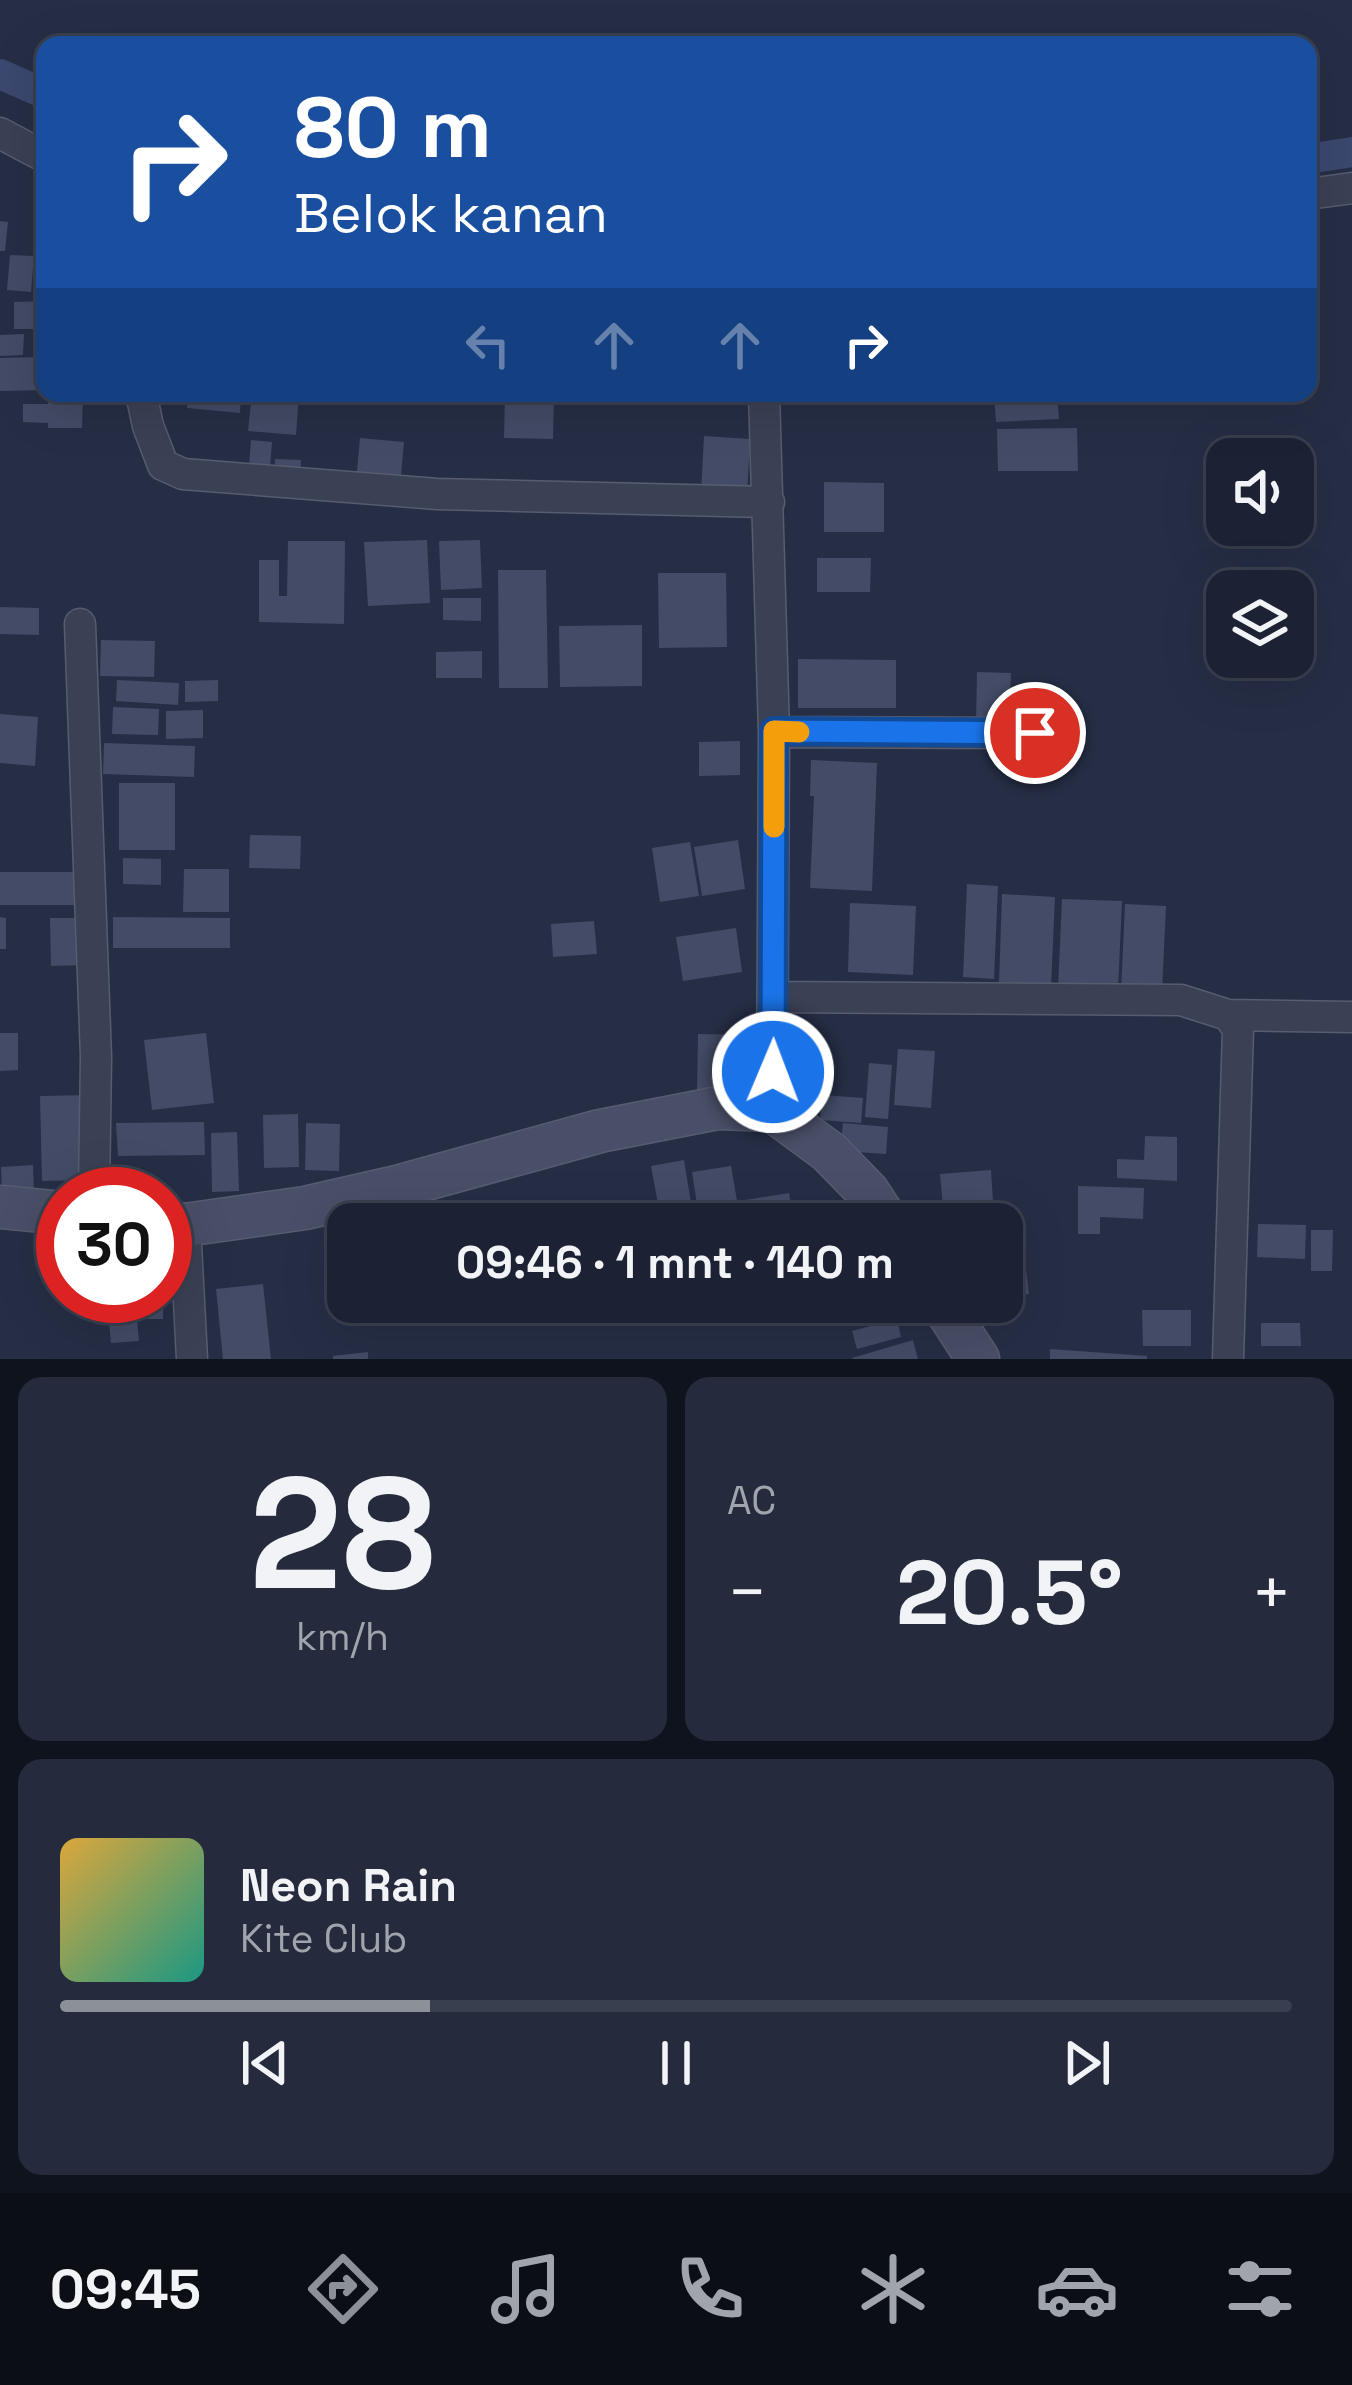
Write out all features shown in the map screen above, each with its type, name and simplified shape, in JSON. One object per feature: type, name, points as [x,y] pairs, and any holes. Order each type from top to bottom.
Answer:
[{"type":"street","points":[[0,133],[36,152]]},
{"type":"street","points":[[1317,193],[1352,188]]},
{"type":"street","points":[[143,402],[163,465],[183,474],[437,494],[769,502]]},
{"type":"street","points":[[764,402],[774,731],[772,1110]]},
{"type":"street","points":[[80,624],[97,1057],[95,1167]]},
{"type":"street","points":[[774,731],[1035,733]]},
{"type":"street","points":[[774,997],[1181,1000],[1228,1015],[1352,1016]]},
{"type":"street","points":[[1228,1015],[1238,1029],[1228,1359]]},
{"type":"street","points":[[192,1222],[305,1208],[599,1131],[718,1108],[772,1110],[829,1153],[875,1203]]},
{"type":"street","points":[[0,1207],[36,1210]]},
{"type":"street","points":[[187,1323],[192,1359]]},
{"type":"street","points":[[954,1323],[978,1359]]},
{"type":"building","points":[[0,221],[8,222],[5,251],[0,251]]},
{"type":"building","points":[[10,255],[34,256],[31,292],[7,290]]},
{"type":"building","points":[[36,301],[36,329],[14,329],[14,302]]},
{"type":"building","points":[[24,334],[23,355],[0,356],[0,335]]},
{"type":"building","points":[[36,357],[36,390],[0,391],[0,358]]},
{"type":"building","points":[[83,402],[82,428],[23,422],[23,404]]},
{"type":"building","points":[[188,402],[241,402],[240,413],[187,408]]},
{"type":"building","points":[[251,402],[298,402],[296,435],[248,431]]},
{"type":"building","points":[[505,402],[554,402],[553,439],[504,438]]},
{"type":"building","points":[[995,402],[1058,402],[1059,419],[996,422]]},
{"type":"building","points":[[1077,428],[1078,471],[998,471],[997,429]]},
{"type":"building","points":[[704,436],[750,439],[747,496],[701,493]]},
{"type":"building","points":[[360,438],[404,442],[400,486],[356,482]]},
{"type":"building","points":[[251,440],[272,442],[268,493],[247,491]]},
{"type":"building","points":[[275,459],[301,460],[300,490],[274,488]]},
{"type":"building","points":[[824,482],[884,483],[884,532],[824,532]]},
{"type":"building","points":[[427,540],[430,603],[368,606],[364,542]]},
{"type":"building","points":[[480,540],[482,588],[441,590],[439,541]]},
{"type":"building","points":[[288,541],[345,541],[344,624],[259,622],[259,560],[279,560],[279,596],[287,596]]},
{"type":"building","points":[[817,558],[871,558],[870,592],[817,592]]},
{"type":"building","points":[[498,570],[546,570],[548,688],[499,688]]},
{"type":"building","points":[[658,573],[726,573],[727,647],[659,648]]},
{"type":"building","points":[[443,598],[481,598],[481,621],[443,620]]},
{"type":"building","points":[[0,607],[39,608],[39,635],[0,634]]},
{"type":"building","points":[[642,625],[642,686],[560,687],[559,626]]},
{"type":"building","points":[[101,640],[155,641],[154,677],[100,676]]},
{"type":"building","points":[[482,651],[482,678],[436,678],[436,652]]},
{"type":"building","points":[[798,659],[896,660],[896,708],[798,708]]},
{"type":"building","points":[[977,672],[1011,673],[1009,725],[976,724]]},
{"type":"building","points":[[117,680],[179,683],[178,705],[116,701]]},
{"type":"building","points":[[218,680],[218,701],[185,702],[185,681]]},
{"type":"building","points":[[113,707],[159,709],[158,735],[112,734]]},
{"type":"building","points":[[203,710],[203,738],[166,739],[166,711]]},
{"type":"building","points":[[0,714],[38,717],[35,766],[0,763]]},
{"type":"building","points":[[740,741],[740,775],[699,776],[699,742]]},
{"type":"building","points":[[104,743],[195,746],[194,777],[103,774]]},
{"type":"building","points":[[811,760],[877,763],[872,891],[810,888]]},
{"type":"building","points":[[119,783],[175,783],[175,850],[119,850]]},
{"type":"building","points":[[250,835],[301,836],[300,869],[249,868]]},
{"type":"building","points":[[738,840],[745,889],[702,896],[694,847]]},
{"type":"building","points":[[690,842],[699,896],[660,902],[652,848]]},
{"type":"building","points":[[123,858],[161,859],[161,885],[123,884]]},
{"type":"building","points":[[184,869],[229,869],[229,912],[183,912]]},
{"type":"building","points":[[0,872],[80,872],[80,905],[0,905]]},
{"type":"building","points":[[967,884],[998,886],[994,979],[963,977]]},
{"type":"building","points":[[1002,894],[1055,897],[1051,987],[999,984]]},
{"type":"building","points":[[1062,899],[1122,901],[1118,991],[1058,989]]},
{"type":"building","points":[[850,903],[916,906],[913,975],[848,972]]},
{"type":"building","points":[[1125,904],[1166,906],[1162,992],[1121,991]]},
{"type":"building","points":[[0,917],[6,918],[6,949],[0,949]]},
{"type":"building","points":[[113,917],[230,918],[230,948],[113,948]]},
{"type":"building","points":[[50,918],[87,918],[88,965],[51,966]]},
{"type":"building","points":[[594,921],[597,954],[553,957],[551,924]]},
{"type":"building","points":[[736,928],[742,972],[683,981],[676,937]]},
{"type":"building","points":[[0,1033],[18,1033],[18,1070],[0,1071]]},
{"type":"building","points":[[206,1033],[214,1103],[152,1110],[144,1040]]},
{"type":"building","points":[[698,1034],[756,1035],[755,1093],[697,1092]]},
{"type":"building","points":[[783,1036],[820,1037],[818,1072],[782,1071]]},
{"type":"building","points":[[898,1049],[935,1051],[931,1108],[894,1105]]},
{"type":"building","points":[[869,1063],[892,1065],[888,1119],[865,1117]]},
{"type":"building","points":[[91,1095],[93,1167],[42,1167],[40,1096]]},
{"type":"building","points":[[822,1095],[863,1098],[861,1123],[820,1120]]},
{"type":"building","points":[[298,1114],[299,1167],[264,1168],[263,1115]]},
{"type":"building","points":[[204,1122],[205,1155],[118,1156],[116,1123]]},
{"type":"building","points":[[306,1123],[340,1124],[339,1171],[305,1170]]},
{"type":"building","points":[[843,1123],[888,1127],[886,1154],[840,1151]]},
{"type":"building","points":[[237,1132],[239,1191],[212,1192],[211,1133]]},
{"type":"building","points":[[1145,1136],[1177,1137],[1177,1181],[1117,1178],[1117,1159],[1144,1160]]},
{"type":"building","points":[[684,1160],[691,1203],[658,1203],[651,1166]]},
{"type":"building","points":[[33,1165],[34,1193],[2,1195],[1,1167]]},
{"type":"building","points":[[731,1166],[737,1203],[697,1203],[692,1172]]},
{"type":"building","points":[[991,1170],[993,1202],[943,1203],[940,1174]]},
{"type":"building","points":[[1078,1186],[1144,1188],[1143,1219],[1100,1217],[1100,1234],[1078,1234]]},
{"type":"building","points":[[789,1193],[791,1203],[746,1203]]},
{"type":"building","points":[[1258,1224],[1306,1225],[1305,1259],[1257,1257]]},
{"type":"building","points":[[1311,1230],[1333,1230],[1332,1271],[1311,1271]]},
{"type":"building","points":[[1023,1262],[1029,1294],[1023,1295]]},
{"type":"building","points":[[263,1284],[271,1359],[223,1359],[216,1289]]},
{"type":"building","points":[[1142,1310],[1191,1310],[1191,1346],[1143,1346]]},
{"type":"building","points":[[109,1323],[137,1323],[139,1341],[111,1343]]},
{"type":"building","points":[[898,1323],[901,1337],[857,1349],[852,1331]]},
{"type":"building","points":[[1261,1323],[1300,1323],[1301,1346],[1261,1346]]},
{"type":"building","points":[[913,1340],[918,1359],[852,1359],[852,1358]]},
{"type":"building","points":[[1050,1349],[1147,1356],[1147,1359],[1050,1359]]},
{"type":"building","points":[[368,1352],[368,1359],[333,1359],[333,1356]]},
{"type":"waterway","points":[[0,74],[36,90]]},
{"type":"waterway","points":[[1317,158],[1352,152]]},
{"type":"slow traffic","points":[[774,827],[774,731],[799,732]]},
{"type":"route","points":[[773,1072],[774,731],[1035,733]]}]
